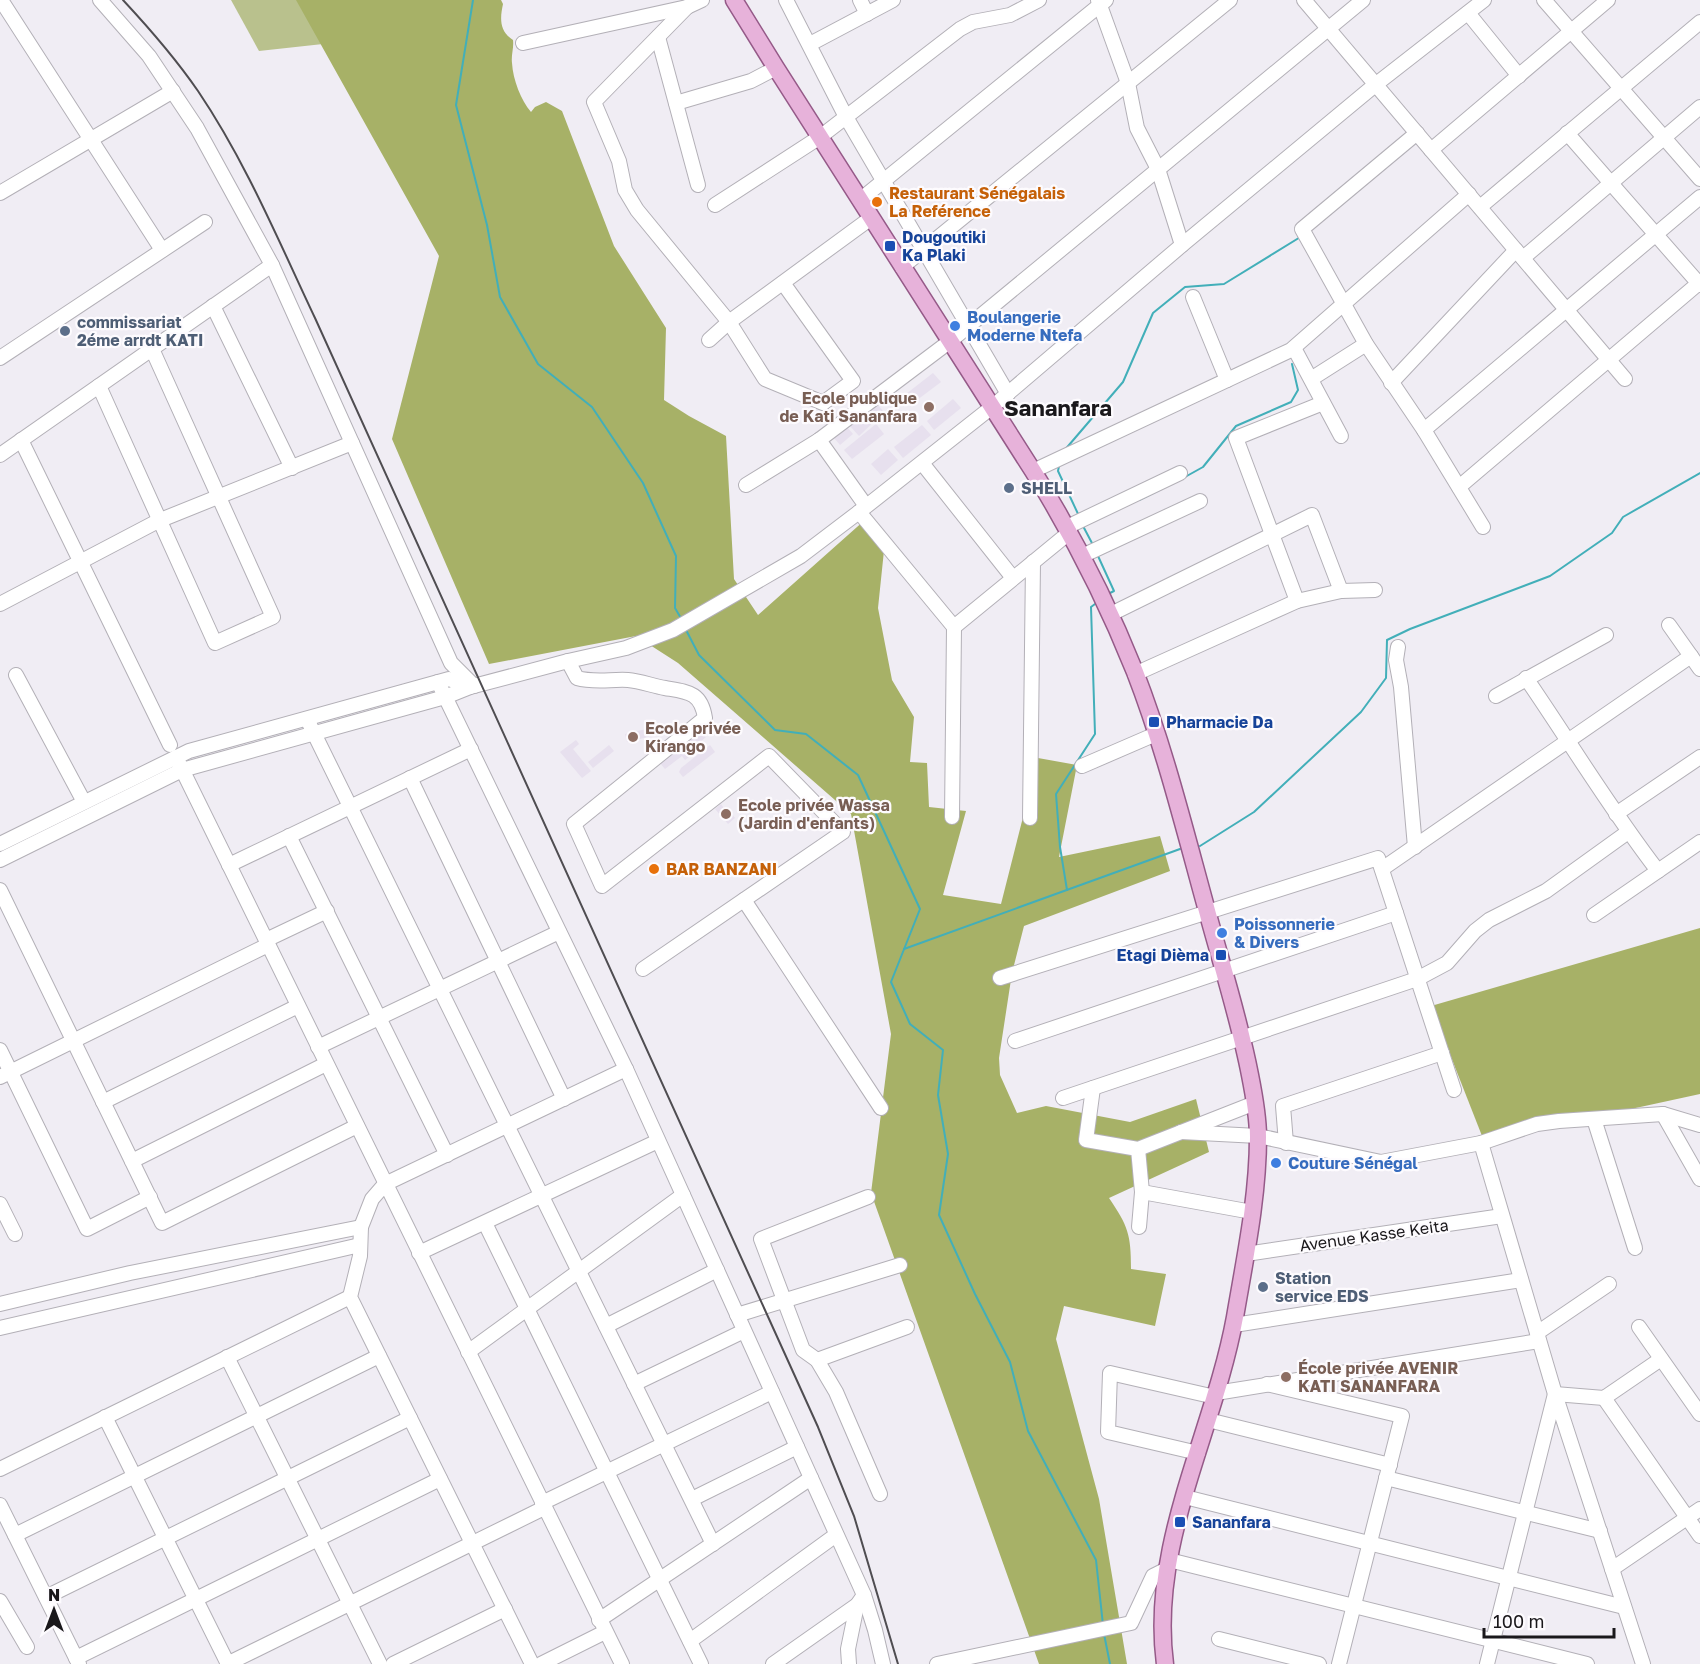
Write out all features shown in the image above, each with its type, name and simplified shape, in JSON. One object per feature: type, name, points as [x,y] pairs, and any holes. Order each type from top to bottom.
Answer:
[{"type":"main road","points":[[735,0],[1069,529],[1111,614],[1156,734],[1243,1037],[1255,1103],[1258,1136],[1252,1212],[1233,1325],[1168,1565],[1162,1624],[1165,1664]]},
{"type":"street","points":[[0,0],[162,250]]},
{"type":"street","points":[[100,0],[148,56],[197,128],[272,265],[451,663],[472,686]]},
{"type":"street","points":[[523,43],[687,7],[702,0]]},
{"type":"street","points":[[786,0],[846,117],[1008,394]]},
{"type":"street","points":[[861,0],[867,14]]},
{"type":"street","points":[[810,44],[893,0]]},
{"type":"street","points":[[715,206],[820,137],[960,29],[973,22],[1010,15],[1039,0]]},
{"type":"street","points":[[902,267],[1230,0]]},
{"type":"street","points":[[1304,0],[1625,379]]},
{"type":"street","points":[[746,485],[819,440],[949,342],[1363,0]]},
{"type":"street","points":[[0,860],[182,770],[445,697],[472,686],[626,648],[673,630],[801,556],[1008,394],[1182,245],[1375,85],[1484,0]]},
{"type":"street","points":[[1544,0],[1700,179]]},
{"type":"street","points":[[1431,150],[1608,0]]},
{"type":"street","points":[[860,200],[1102,2],[1128,83],[1137,128],[1158,170],[1182,245]]},
{"type":"street","points":[[687,7],[594,102],[619,161],[625,190],[638,210],[729,322],[765,379],[823,403],[853,381],[783,283]]},
{"type":"street","points":[[1468,13],[1519,76]]},
{"type":"street","points":[[1480,207],[1700,22]]},
{"type":"street","points":[[658,37],[698,185]]},
{"type":"street","points":[[676,104],[751,81],[776,68]]},
{"type":"street","points":[[0,193],[173,92]]},
{"type":"street","points":[[1391,383],[1520,254],[1611,183],[1700,107]]},
{"type":"street","points":[[1417,133],[1302,229],[1366,344],[1424,430],[1483,526]]},
{"type":"street","points":[[1459,487],[1699,283],[1567,133]]},
{"type":"street","points":[[1033,471],[1294,348],[1469,194]]},
{"type":"street","points":[[1424,430],[1700,197]]},
{"type":"street","points":[[709,340],[729,322],[871,218]]},
{"type":"street","points":[[0,358],[205,222]]},
{"type":"street","points":[[2,449],[21,440],[272,265]]},
{"type":"street","points":[[1193,297],[1227,380]]},
{"type":"street","points":[[213,306],[292,468]]},
{"type":"street","points":[[1311,379],[1366,344]]},
{"type":"street","points":[[1294,348],[1341,436]]},
{"type":"street","points":[[99,386],[215,643],[273,617],[152,349]]},
{"type":"street","points":[[1297,601],[1236,438],[1323,403]]},
{"type":"street","points":[[21,440],[622,1664]]},
{"type":"street","points":[[819,440],[863,509],[954,627],[952,817]]},
{"type":"street","points":[[0,604],[159,521],[352,443]]},
{"type":"street","points":[[922,463],[1014,578]]},
{"type":"street","points":[[954,627],[1069,529],[1180,473]]},
{"type":"street","points":[[1082,556],[1200,501]]},
{"type":"street","points":[[1111,614],[1312,515],[1341,591]]},
{"type":"street","points":[[1030,818],[1033,562]]},
{"type":"street","points":[[1135,674],[1297,601],[1341,591],[1375,590]]},
{"type":"street","points":[[1670,625],[1700,669]]},
{"type":"street","points":[[1496,696],[1606,635]]},
{"type":"street","points":[[1398,647],[1396,660],[1401,687],[1415,847]]},
{"type":"street","points":[[1382,869],[1691,656]]},
{"type":"street","points":[[568,661],[577,678],[586,681],[629,680],[688,691],[703,706],[705,718],[574,824],[602,886],[769,756],[843,832],[643,969]]},
{"type":"street","points":[[16,675],[84,802]]},
{"type":"street","points":[[1526,678],[1628,832],[1658,871]]},
{"type":"street","points":[[0,844],[84,802],[173,751],[189,751],[449,679],[472,686]]},
{"type":"street","points":[[438,682],[626,1069],[836,1535],[860,1600],[875,1630],[883,1664]]},
{"type":"street","points":[[306,718],[713,1544]]},
{"type":"street","points":[[1082,766],[1156,734]]},
{"type":"street","points":[[228,865],[471,749]]},
{"type":"street","points":[[1616,814],[1700,757]]},
{"type":"street","points":[[410,778],[564,1099]]},
{"type":"street","points":[[1064,1098],[1417,979],[1447,963],[1474,931],[1490,920],[1546,891],[1628,832]]},
{"type":"street","points":[[290,836],[447,1155]]},
{"type":"street","points":[[1594,915],[1700,842]]},
{"type":"street","points":[[1000,978],[1378,858],[1454,1090]]},
{"type":"street","points":[[0,890],[162,1223],[357,1126]]},
{"type":"street","points":[[744,900],[881,1108]]},
{"type":"street","points":[[5,1075],[327,911]]},
{"type":"street","points":[[1016,1041],[1396,913]]},
{"type":"street","points":[[318,1047],[560,932]]},
{"type":"street","points":[[103,1102],[298,1006]]},
{"type":"street","points":[[0,1050],[5,1075],[87,1229],[150,1197]]},
{"type":"street","points":[[1286,1143],[1282,1106],[1442,1053]]},
{"type":"street","points":[[132,1161],[326,1064]]},
{"type":"street","points":[[532,1664],[350,1297],[360,1256],[361,1227],[372,1199],[385,1184],[626,1069]]},
{"type":"street","points":[[1094,1088],[1086,1140],[1138,1149],[1255,1103]]},
{"type":"street","points":[[1181,1132],[1258,1136],[1381,1162],[1480,1143],[1537,1124],[1559,1120],[1663,1114],[1700,1125]]},
{"type":"street","points":[[1663,1114],[1700,1179]]},
{"type":"street","points":[[1594,1119],[1635,1248]]},
{"type":"street","points":[[419,1253],[658,1141]]},
{"type":"street","points":[[1480,1143],[1555,1394],[1643,1664]]},
{"type":"street","points":[[1138,1149],[1142,1192],[1139,1227]]},
{"type":"street","points":[[1142,1192],[1252,1212]]},
{"type":"street","points":[[468,1352],[683,1195]]},
{"type":"street","points":[[868,1197],[761,1239],[803,1350],[817,1360],[836,1392],[880,1494]]},
{"type":"street","points":[[0,1204],[15,1234]]},
{"type":"street","name":"Avenue Kasse Keita","points":[[1246,1254],[1502,1216]]},
{"type":"street","points":[[485,1223],[701,1664]]},
{"type":"street","points":[[0,1304],[129,1273],[361,1227]]},
{"type":"street","points":[[0,1328],[360,1245]]},
{"type":"street","points":[[737,1315],[900,1265]]},
{"type":"street","points":[[606,1326],[717,1270]]},
{"type":"street","points":[[1233,1325],[1521,1280]]},
{"type":"street","points":[[1198,1453],[1108,1432],[1110,1372],[1215,1395],[1538,1337],[1609,1284]]},
{"type":"street","points":[[0,1469],[350,1297]]},
{"type":"street","points":[[817,1360],[906,1327]]},
{"type":"street","points":[[1639,1327],[1700,1414]]},
{"type":"street","points":[[634,1384],[744,1331]]},
{"type":"street","points":[[15,1535],[379,1356]]},
{"type":"street","points":[[227,1357],[380,1664]]},
{"type":"street","points":[[1555,1394],[1604,1398],[1661,1359]]},
{"type":"street","points":[[1267,1384],[1402,1416],[1340,1664]]},
{"type":"street","points":[[105,1417],[228,1664],[472,1543],[607,1472],[772,1392]]},
{"type":"street","points":[[1486,1664],[1555,1394]]},
{"type":"street","points":[[1604,1398],[1700,1536]]},
{"type":"street","points":[[46,1597],[410,1418]]},
{"type":"street","points":[[1208,1420],[1525,1512],[1600,1531]]},
{"type":"street","points":[[692,1499],[797,1447]]},
{"type":"street","points":[[541,1664],[602,1626],[660,1580],[811,1478]]},
{"type":"street","points":[[0,1505],[78,1661],[196,1599],[440,1479]]},
{"type":"street","points":[[1185,1497],[1624,1607]]},
{"type":"street","points":[[1612,1569],[1700,1509]]},
{"type":"street","points":[[690,1641],[836,1535]]},
{"type":"street","points":[[937,1664],[1131,1623],[1153,1576],[1168,1565],[1354,1606],[1587,1664]]},
{"type":"street","points":[[773,1664],[860,1600]]},
{"type":"street","points":[[849,1664],[848,1649],[851,1629],[860,1600]]},
{"type":"street","points":[[0,1601],[27,1647]]},
{"type":"street","points":[[393,1664],[505,1609]]},
{"type":"street","points":[[1219,1639],[1318,1664]]},
{"type":"shaded area","points":[[933,373],[941,382],[913,403],[906,394]]},
{"type":"shaded area","points":[[953,399],[961,408],[934,430],[927,421]]},
{"type":"shaded area","points":[[876,403],[884,412],[859,436],[850,426]]},
{"type":"shaded area","points":[[876,424],[884,434],[852,459],[844,450]]},
{"type":"shaded area","points":[[922,425],[931,435],[903,458],[894,447]]},
{"type":"shaded area","points":[[847,427],[853,434],[840,445],[834,438]]},
{"type":"shaded area","points":[[888,449],[898,460],[881,475],[871,464]]},
{"type":"shaded area","points":[[659,726],[661,734],[627,742],[625,734]]},
{"type":"shaded area","points":[[700,731],[706,737],[700,742],[703,746],[685,760],[682,756],[665,769],[660,763]]},
{"type":"shaded area","points":[[576,740],[579,744],[573,749],[591,771],[582,778],[560,752]]},
{"type":"shaded area","points":[[609,745],[614,751],[593,768],[588,762]]},
{"type":"shaded area","points":[[710,745],[715,752],[683,777],[679,772],[681,768]]},
{"type":"shaded area","name":"Ecole privée Wassa (Jardin d'enfants)","points":[[721,804],[735,818],[728,824],[715,809]]},
{"type":"green space","points":[[231,0],[351,0],[387,37],[259,51]]},
{"type":"green space","points":[[296,0],[501,0],[503,4],[502,24],[505,33],[513,40],[513,69],[521,96],[531,112],[535,107],[546,102],[562,111],[614,246],[666,328],[664,400],[726,436],[734,579],[758,615],[866,519],[885,541],[878,608],[892,680],[914,717],[910,762],[927,763],[929,807],[966,811],[943,895],[1001,904],[1038,758],[1077,765],[1059,857],[1160,836],[1170,871],[1024,926],[1012,973],[999,1058],[1000,1075],[1017,1113],[1046,1106],[1130,1122],[1196,1099],[1209,1152],[1109,1198],[1127,1231],[1131,1269],[1166,1274],[1155,1326],[1064,1306],[1056,1339],[1099,1499],[1127,1664],[1039,1664],[871,1193],[891,1034],[851,814],[678,663],[636,636],[489,664],[392,439],[439,256]]},
{"type":"green space","points":[[1700,928],[1700,1094],[1484,1141],[1431,1006]]},
{"type":"waterway","points":[[473,0],[456,105],[487,225],[500,297],[538,364],[592,407],[643,483],[676,556],[675,608],[682,620]]},
{"type":"waterway","points":[[1063,452],[1123,382],[1153,313],[1185,287],[1224,284],[1302,236]]},
{"type":"waterway","points":[[1185,477],[1203,467],[1236,426],[1291,402],[1298,390],[1292,364]]},
{"type":"waterway","points":[[1059,466],[1058,471],[1079,516]]},
{"type":"waterway","points":[[1200,846],[1254,812],[1361,712],[1386,678],[1387,640],[1410,629],[1550,576],[1612,533],[1623,517],[1700,473]]},
{"type":"waterway","points":[[1139,500],[1161,489]]},
{"type":"waterway","points":[[1083,526],[1093,545]]},
{"type":"waterway","points":[[1098,556],[1114,591],[1110,593]]},
{"type":"waterway","points":[[1067,890],[1060,847],[1056,794],[1095,734],[1091,607],[1095,604]]},
{"type":"waterway","points":[[685,628],[699,655],[775,730],[806,734],[858,775],[920,909],[891,982],[910,1024],[943,1050],[938,1095],[948,1154],[939,1215],[975,1294],[1010,1362],[1028,1431],[1096,1560],[1103,1625]]},
{"type":"waterway","points":[[904,949],[1180,849]]},
{"type":"waterway","points":[[1104,1634],[1110,1664]]},
{"type":"railway","points":[[123,0],[181,67],[198,91],[247,174],[275,231],[818,1427],[854,1516],[898,1664]]},
{"type":"place","name":"Restaurant Sénégalais La Reférence","points":[[877,202]]},
{"type":"place","name":"Dougoutiki Ka Plaki","points":[[890,246]]},
{"type":"place","name":"Boulangerie Moderne Ntefa","points":[[955,326]]},
{"type":"place","name":"commissariat 2éme arrdt KATI","points":[[65,331]]},
{"type":"place","name":"Ecole publique de Kati Sananfara","points":[[929,407]]},
{"type":"place","name":"SHELL","points":[[1009,488]]},
{"type":"place","name":"Pharmacie Da","points":[[1154,722]]},
{"type":"place","name":"Ecole privée Kirango","points":[[633,737]]},
{"type":"place","name":"Ecole privée Wassa (Jardin d'enfants)","points":[[726,814]]},
{"type":"place","name":"BAR BANZANI","points":[[654,869]]},
{"type":"place","name":"Poissonnerie & Divers","points":[[1222,933]]},
{"type":"place","name":"Etagi Dièma","points":[[1221,955]]},
{"type":"place","name":"Couture Sénégal","points":[[1276,1163]]},
{"type":"place","name":"Station service EDS","points":[[1263,1287]]},
{"type":"place","name":"École privée AVENIR KATI SANANFARA","points":[[1286,1377]]},
{"type":"place","name":"Sananfara","points":[[1180,1522]]},
{"type":"district","name":"Sananfara","points":[[1058,407]]}]
